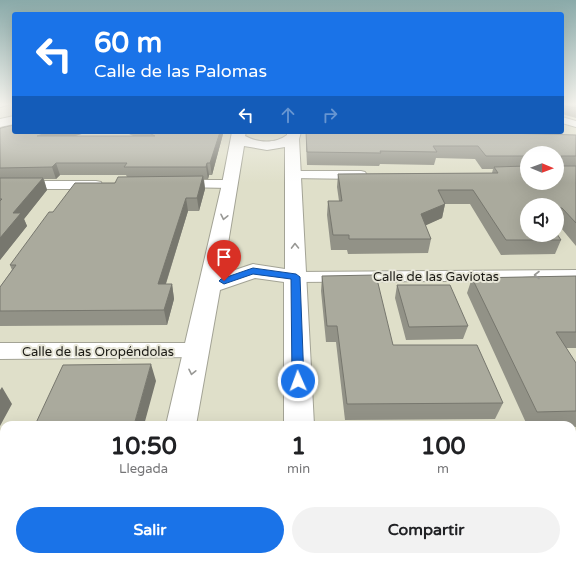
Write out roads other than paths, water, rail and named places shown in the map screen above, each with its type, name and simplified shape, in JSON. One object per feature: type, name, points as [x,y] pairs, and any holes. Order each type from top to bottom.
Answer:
[{"type":"main road","points":[[182,421],[239,135],[251,144],[270,145],[287,141],[295,134]]},
{"type":"main road","points":[[295,134],[293,175],[299,421]]},
{"type":"main road","points":[[210,286],[253,271],[296,277]]},
{"type":"street","points":[[0,133],[10,130]]},
{"type":"street","points":[[293,175],[371,175]]},
{"type":"street","points":[[167,184],[230,184]]},
{"type":"street","points":[[0,185],[111,185]]},
{"type":"street","name":"Calle de las Gaviotas","points":[[296,277],[576,275]]},
{"type":"street","name":"Calle de las Oropéndolas","points":[[0,351],[197,350]]}]
